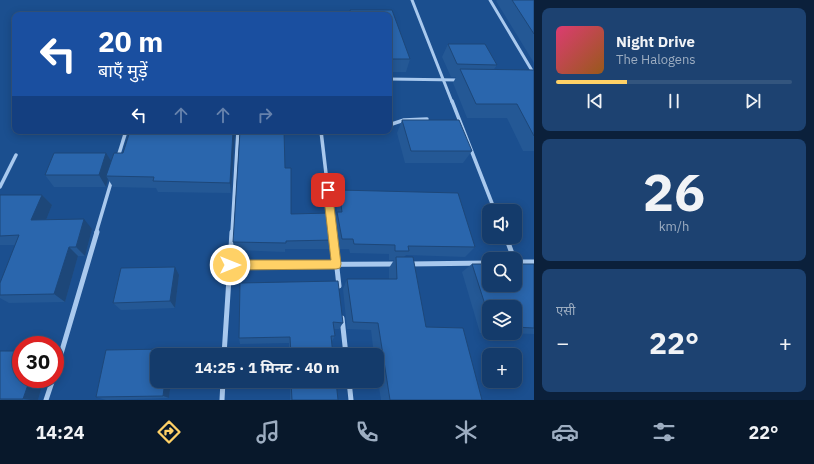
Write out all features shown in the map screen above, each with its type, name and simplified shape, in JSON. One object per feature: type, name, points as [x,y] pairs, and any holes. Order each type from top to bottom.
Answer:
[{"type":"street","points":[[412,0],[492,204]]},
{"type":"street","points":[[490,0],[534,74]]},
{"type":"street","points":[[392,79],[466,80]]},
{"type":"street","points":[[392,124],[404,120],[427,118]]},
{"type":"street","points":[[116,163],[125,134]]},
{"type":"street","points":[[224,348],[238,134]]},
{"type":"street","points":[[321,134],[340,295]]},
{"type":"street","points":[[0,188],[16,155]]},
{"type":"street","points":[[64,343],[114,171]]},
{"type":"street","points":[[522,261],[534,262]]},
{"type":"street","points":[[230,265],[482,263]]},
{"type":"street","points":[[341,310],[345,348]]},
{"type":"street","points":[[46,400],[50,388]]},
{"type":"street","points":[[222,400],[223,388]]},
{"type":"street","points":[[350,388],[351,400]]},
{"type":"building","points":[[512,0],[534,0],[534,34]]},
{"type":"building","points":[[350,10],[392,10],[410,59],[392,59],[392,12],[350,12]]},
{"type":"building","points":[[448,44],[485,44],[497,65],[457,64]]},
{"type":"building","points":[[460,69],[534,70],[534,136],[517,104],[476,104]]},
{"type":"building","points":[[402,120],[459,120],[472,151],[411,151]]},
{"type":"building","points":[[129,134],[233,134],[230,183],[153,181],[154,177],[106,176],[114,153],[123,153]]},
{"type":"building","points":[[240,134],[284,134],[285,168],[291,168],[291,214],[330,213],[333,240],[286,241],[286,243],[233,242]]},
{"type":"building","points":[[54,153],[106,153],[99,175],[45,175]]},
{"type":"building","points":[[339,190],[458,193],[475,247],[408,246],[409,251],[395,251],[395,245],[354,244],[353,239],[342,239],[337,212],[342,212]]},
{"type":"building","points":[[0,195],[42,195],[31,220],[84,219],[76,247],[69,247],[54,294],[0,295],[0,283],[19,235],[0,236]]},
{"type":"building","points":[[396,257],[413,257],[426,327],[463,328],[482,400],[390,400],[384,362],[384,348],[382,348],[378,323],[353,322],[347,279],[397,279]]},
{"type":"building","points":[[472,264],[482,264],[482,292],[522,292],[522,264],[534,264],[534,328],[522,327],[522,300],[484,300]]},
{"type":"building","points":[[175,267],[170,301],[113,303],[121,268]]},
{"type":"building","points":[[338,281],[343,323],[333,322],[335,336],[331,336],[332,348],[291,348],[290,337],[239,338],[240,283]]},
{"type":"building","points":[[150,349],[150,388],[164,388],[163,396],[96,397],[106,350]]},
{"type":"building","points":[[0,351],[12,351],[12,388],[27,388],[23,399],[0,399]]},
{"type":"building","points":[[291,388],[337,388],[338,400],[292,400]]},
{"type":"route","points":[[230,265],[336,264],[328,190]]}]
